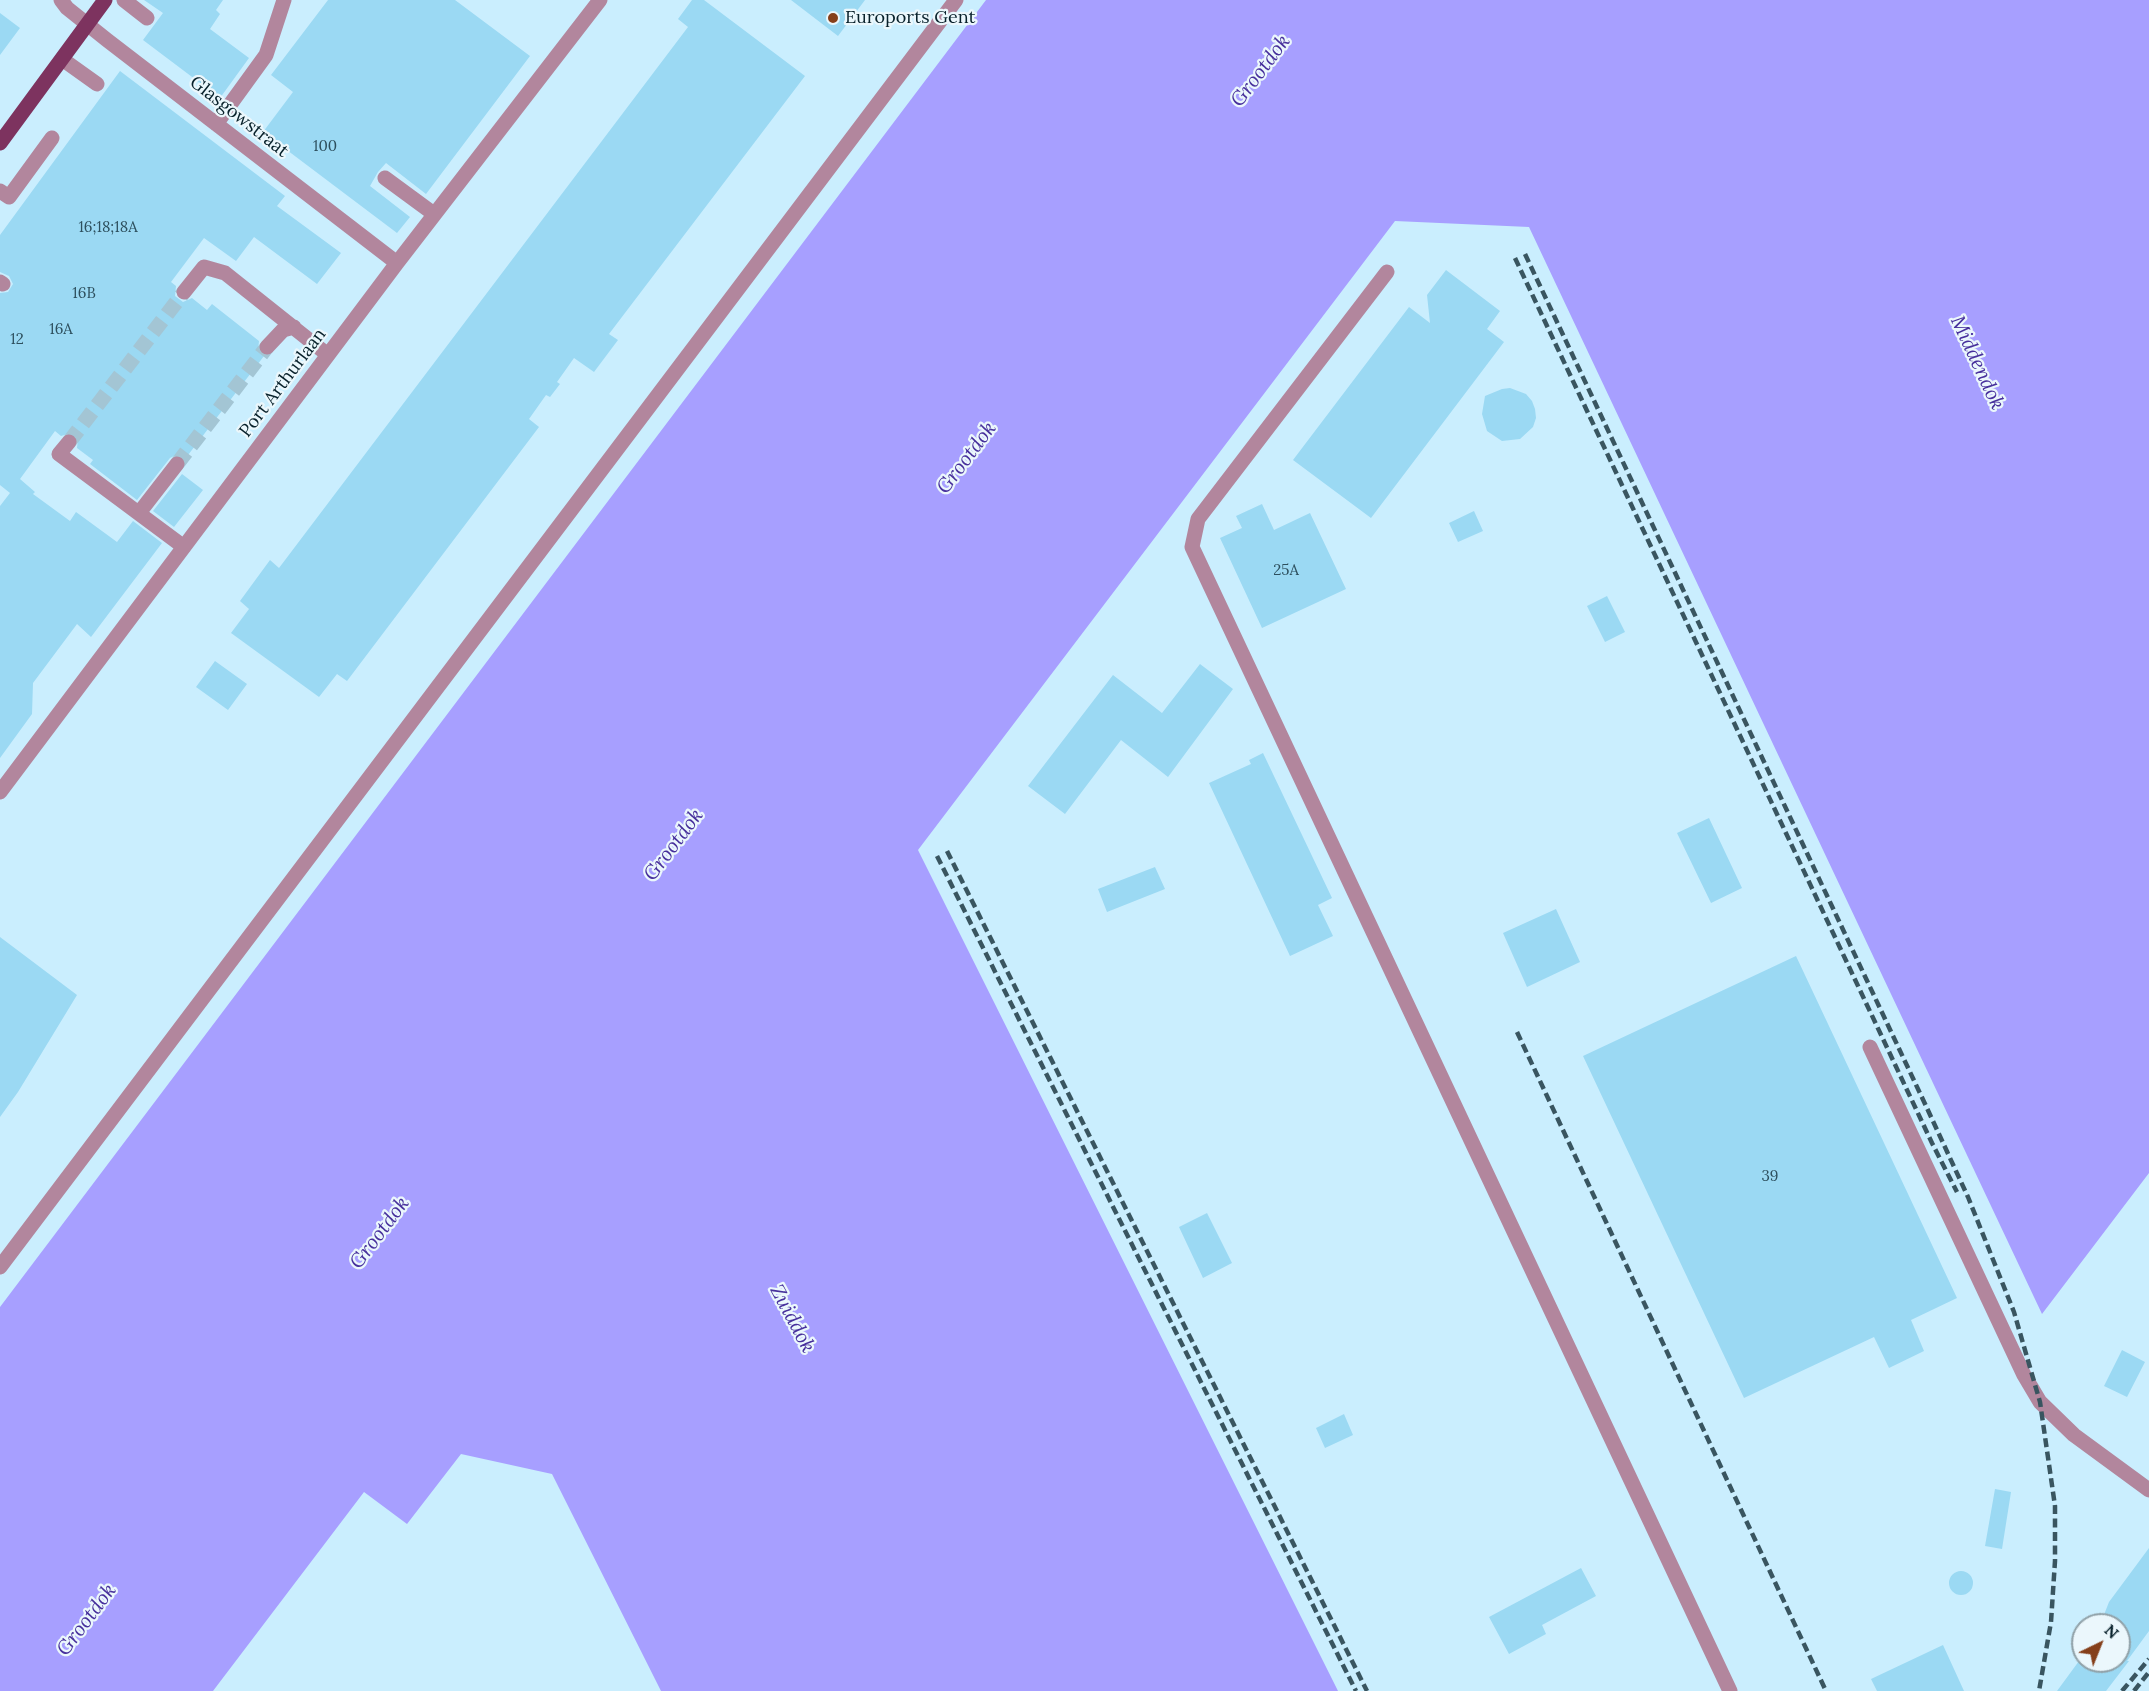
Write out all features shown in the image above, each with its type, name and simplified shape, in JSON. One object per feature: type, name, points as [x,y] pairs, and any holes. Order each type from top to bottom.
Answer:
[{"type":"main road","points":[[0,143],[105,0]]},
{"type":"street","name":"Glasgowstraat","points":[[61,0],[87,24],[397,263]]},
{"type":"street","points":[[124,0],[147,18]]},
{"type":"street","points":[[216,124],[266,55],[284,0]]},
{"type":"street","name":"Port Arthurlaan","points":[[0,792],[434,214],[600,0]]},
{"type":"street","points":[[0,1267],[956,0]]},
{"type":"street","points":[[62,59],[97,84]]},
{"type":"street","points":[[0,191],[9,197],[52,138]]},
{"type":"street","points":[[385,178],[434,214]]},
{"type":"street","points":[[184,292],[204,267],[225,273],[328,355]]},
{"type":"street","points":[[1387,272],[1198,519],[1192,547],[1730,1691]]},
{"type":"street","points":[[267,347],[283,330],[294,327]]},
{"type":"street","points":[[69,442],[60,454],[184,547]]},
{"type":"street","points":[[139,513],[177,464]]},
{"type":"street","points":[[1870,1047],[2024,1375],[2040,1402],[2074,1435],[2149,1490]]},
{"type":"water","points":[[986,0],[2149,0],[2149,1173],[2042,1314],[1529,227],[1395,221],[918,850],[1338,1691],[661,1691],[552,1474],[461,1454],[407,1524],[364,1492],[213,1691],[0,1691],[0,1307]]},
{"type":"building","points":[[144,0],[223,0],[216,10],[220,14],[210,29],[249,58],[220,98],[143,40],[163,13]]},
{"type":"building","points":[[328,0],[455,0],[530,56],[426,194],[386,163],[378,172],[370,186],[410,217],[397,233],[263,132],[293,92],[271,75]]},
{"type":"building","points":[[692,0],[704,0],[805,76],[609,334],[618,340],[594,372],[574,358],[557,382],[560,384],[550,397],[546,395],[529,419],[539,427],[347,681],[337,674],[319,697],[231,633],[249,609],[240,601],[270,560],[279,568],[688,27],[678,19]]},
{"type":"building","name":"Euroports Gent","points":[[791,0],[865,0],[838,36]]},
{"type":"building","points":[[0,13],[20,28],[0,55]]},
{"type":"building","points":[[120,71],[285,196],[277,206],[341,253],[317,284],[254,237],[236,261],[204,238],[171,282],[176,286],[175,296],[183,302],[192,298],[207,310],[212,304],[259,341],[258,350],[264,356],[185,459],[178,454],[170,458],[137,500],[90,464],[93,460],[77,448],[78,439],[71,433],[61,436],[55,431],[20,479],[35,492],[33,494],[70,521],[76,512],[117,542],[133,521],[162,543],[91,637],[77,624],[33,683],[32,714],[0,758],[0,506],[10,493],[0,485],[0,293],[8,292],[13,284],[9,276],[0,272],[0,235]]},
{"type":"building","points":[[1446,270],[1500,311],[1487,329],[1504,342],[1371,518],[1293,460],[1409,307],[1430,323],[1427,295]]},
{"type":"building","points":[[1510,388],[1526,394],[1532,401],[1536,418],[1533,427],[1520,439],[1502,441],[1487,431],[1482,414],[1485,396]]},
{"type":"building","points":[[182,474],[203,490],[174,527],[153,511]]},
{"type":"building","points":[[1262,504],[1274,530],[1310,513],[1346,589],[1262,628],[1220,538],[1242,528],[1236,516]]},
{"type":"building","points":[[1474,511],[1483,531],[1458,542],[1449,523]]},
{"type":"building","points":[[1607,596],[1625,632],[1605,642],[1587,606]]},
{"type":"building","points":[[215,661],[247,684],[228,710],[196,687]]},
{"type":"building","points":[[1200,664],[1233,689],[1168,777],[1121,740],[1065,814],[1028,786],[1113,675],[1162,713]]},
{"type":"building","points":[[1263,753],[1332,898],[1318,905],[1333,936],[1290,956],[1209,783],[1251,764],[1249,760]]},
{"type":"building","points":[[1709,818],[1742,888],[1711,903],[1677,833]]},
{"type":"building","points":[[1155,867],[1165,889],[1107,912],[1098,889]]},
{"type":"building","points":[[1556,909],[1580,962],[1527,987],[1503,933]]},
{"type":"building","points":[[0,937],[77,995],[18,1092],[0,1117]]},
{"type":"building","points":[[1796,956],[1957,1298],[1911,1320],[1924,1351],[1889,1368],[1874,1337],[1744,1398],[1583,1056]]},
{"type":"building","points":[[1207,1213],[1232,1263],[1203,1278],[1179,1227]]},
{"type":"building","points":[[2122,1350],[2145,1362],[2127,1397],[2104,1386]]},
{"type":"building","points":[[1344,1414],[1353,1435],[1325,1448],[1316,1428]]},
{"type":"building","points":[[1995,1489],[2011,1492],[2002,1549],[1985,1546]]},
{"type":"building","points":[[2149,1548],[2149,1631],[2131,1656],[2131,1613],[2105,1613],[2109,1602]]},
{"type":"building","points":[[1581,1568],[1596,1596],[1542,1625],[1546,1634],[1509,1654],[1489,1617]]},
{"type":"building","points":[[1961,1571],[1966,1572],[1972,1578],[1972,1588],[1966,1594],[1961,1595],[1956,1594],[1950,1588],[1949,1583],[1950,1578],[1956,1572]]},
{"type":"building","points":[[1943,1645],[1964,1691],[1877,1691],[1871,1679]]},
{"type":"building","points":[[2071,1672],[2120,1673],[2106,1691],[2057,1691]]},
{"type":"tunnel","points":[[69,442],[184,292]]},
{"type":"tunnel","points":[[177,464],[267,347]]},
{"type":"railway","points":[[1525,254],[1926,1106],[1968,1197],[2014,1312],[2040,1402],[2055,1506],[2055,1561],[2051,1622],[2039,1691]]},
{"type":"railway","points":[[1515,258],[1957,1192]]},
{"type":"railway","points":[[947,851],[1367,1691]]},
{"type":"railway","points":[[937,856],[1356,1691]]},
{"type":"railway","points":[[1517,1032],[1826,1691]]},
{"type":"railway","points":[[2122,1691],[2149,1659]]},
{"type":"railway","points":[[2134,1691],[2149,1672]]},
{"type":"place","name":"Euroports Gent","points":[[833,18]]},
{"type":"water label","name":"Grootdok","points":[[1261,71]]},
{"type":"water label","name":"Middendok","points":[[1977,363]]},
{"type":"water label","name":"Grootdok","points":[[967,458]]},
{"type":"water label","name":"Grootdok","points":[[674,845]]},
{"type":"water label","name":"Grootdok","points":[[380,1233]]},
{"type":"water label","name":"Zuiddok","points":[[792,1319]]},
{"type":"water label","name":"Grootdok","points":[[87,1620]]}]
